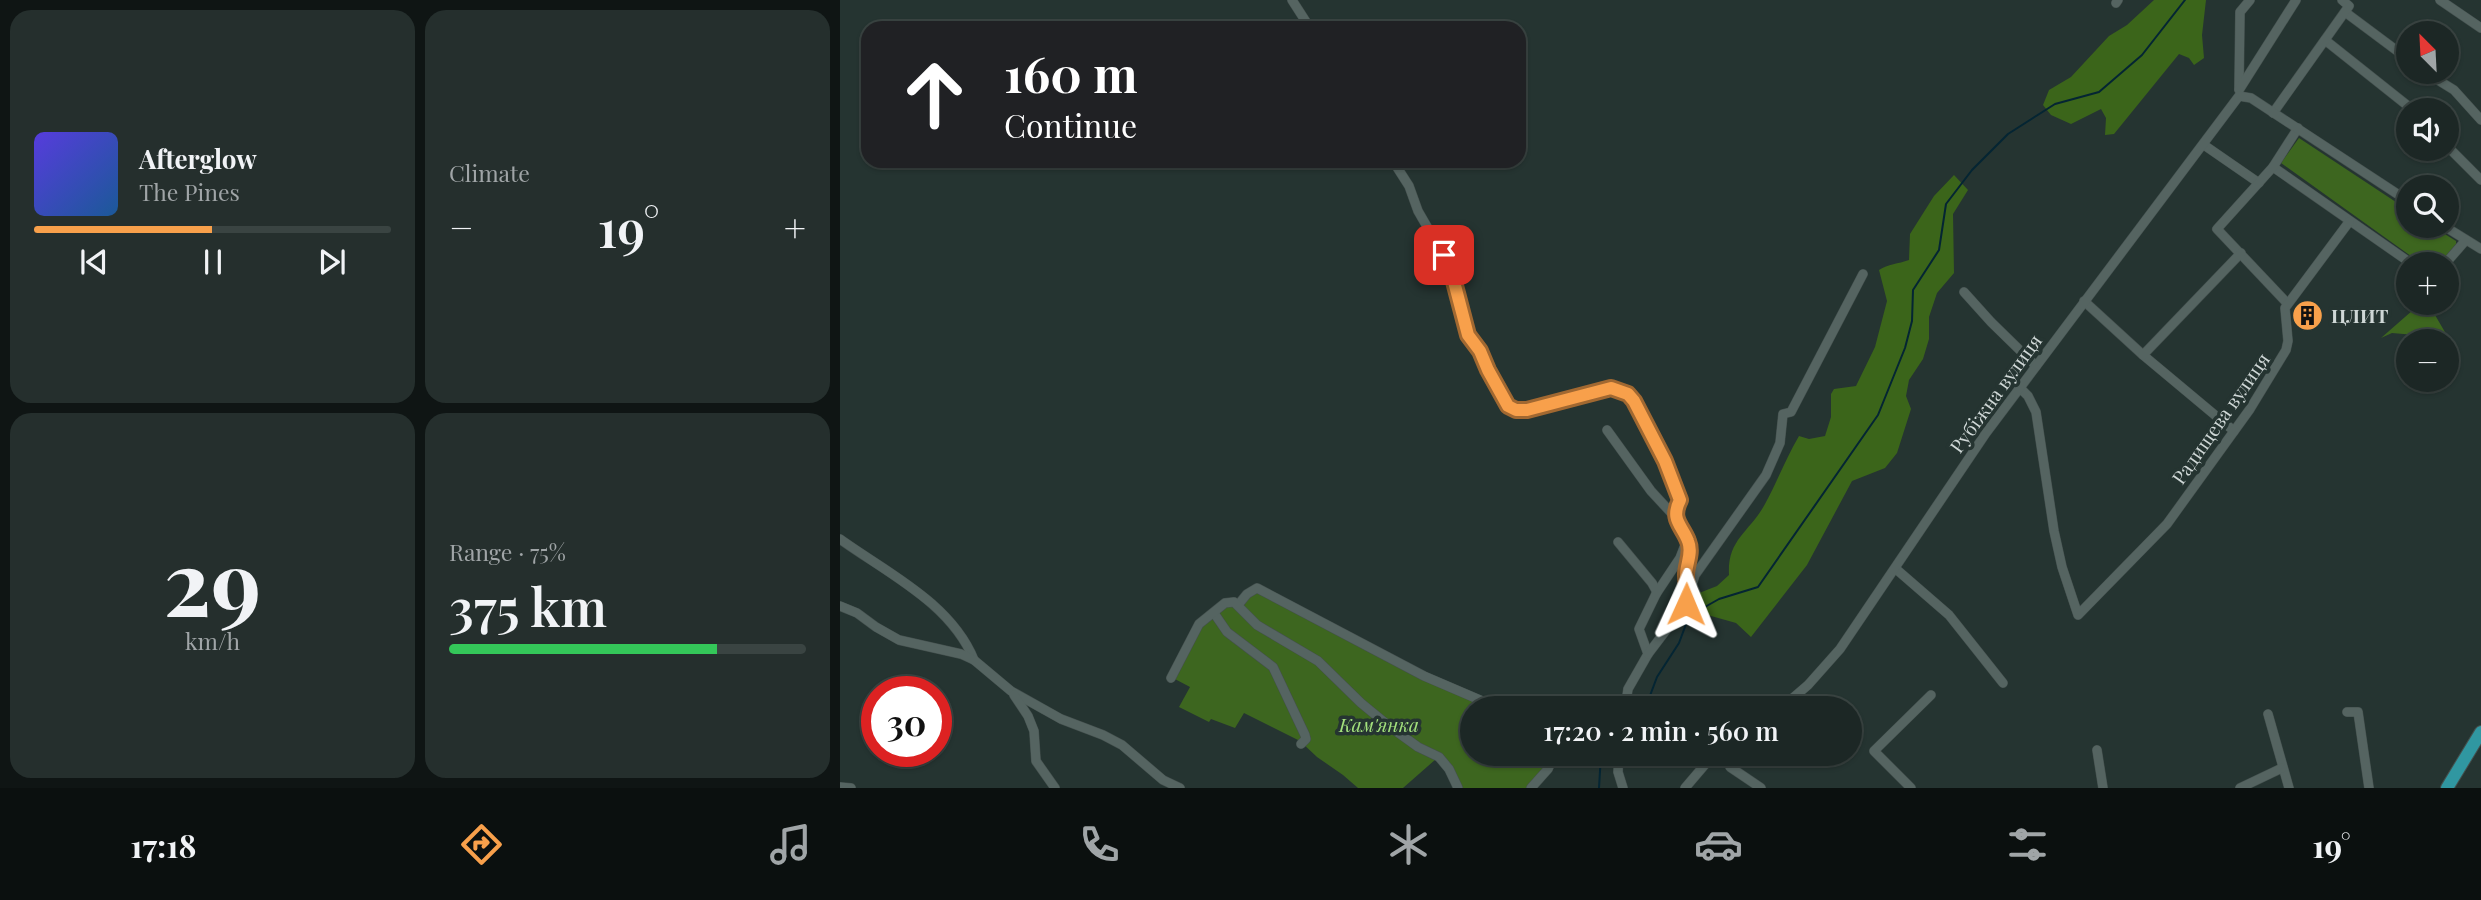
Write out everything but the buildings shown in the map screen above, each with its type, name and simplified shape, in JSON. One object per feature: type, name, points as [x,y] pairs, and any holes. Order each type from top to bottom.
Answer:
[{"type":"main road","points":[[2448,788],[2481,732]]},
{"type":"street","points":[[1292,0],[1306,21]]},
{"type":"street","points":[[2250,0],[2241,12],[2239,93],[2251,98],[2396,193]]},
{"type":"street","name":"Рубіжна вулиця","points":[[1795,696],[1840,649],[2019,387],[2203,145],[2239,93],[2296,0]]},
{"type":"street","points":[[2273,113],[2349,6],[2342,0]]},
{"type":"street","points":[[2440,0],[2481,28]]},
{"type":"street","points":[[2345,12],[2396,50]]},
{"type":"street","points":[[2325,40],[2398,98]]},
{"type":"street","points":[[2444,84],[2454,90],[2481,120]]},
{"type":"street","points":[[2298,128],[2273,167],[2217,229],[2287,303],[2349,222]]},
{"type":"street","points":[[2203,145],[2259,183]]},
{"type":"street","points":[[2459,158],[2481,180]]},
{"type":"street","points":[[2273,167],[2396,253]]},
{"type":"street","points":[[1397,168],[1409,186],[1418,211],[1448,262],[1466,331],[1480,351],[1508,406],[1521,410],[1611,388],[1628,394],[1640,410],[1665,461],[1680,500],[1676,518]]},
{"type":"street","points":[[2459,234],[2476,243],[2459,255]]},
{"type":"street","points":[[2143,355],[2241,253]]},
{"type":"street","points":[[1627,696],[1628,689],[1648,654],[1686,604],[1695,575],[1766,475],[1780,443],[1783,414],[1791,412],[1863,274]]},
{"type":"street","points":[[1964,292],[2036,366]]},
{"type":"street","points":[[2084,301],[2143,355],[2234,431]]},
{"type":"street","name":"Радищева вулиця","points":[[2019,387],[2028,396],[2036,412],[2054,531],[2062,567],[2078,615],[2167,524],[2283,358],[2288,341],[2285,308],[2287,303]]},
{"type":"street","points":[[1607,430],[1651,491],[1676,518],[1687,541],[1639,629],[1648,654]]},
{"type":"street","points":[[1683,534],[1689,542],[1686,576],[1689,592]]},
{"type":"street","points":[[840,538],[927,599],[955,626],[974,660]]},
{"type":"street","points":[[1618,542],[1652,583],[1656,594]]},
{"type":"street","points":[[1896,569],[1949,615],[2003,683]]},
{"type":"street","points":[[1238,605],[1247,594],[1257,588],[1424,676],[1471,696]]},
{"type":"street","points":[[1171,678],[1203,619],[1225,603],[1234,602],[1257,625],[1318,661],[1389,726],[1418,747],[1439,757],[1449,769],[1458,788]]},
{"type":"street","points":[[840,606],[857,613],[899,640],[953,652],[974,660],[1011,691],[1061,719],[1122,745],[1163,780],[1180,788]]},
{"type":"street","points":[[1214,613],[1227,632],[1273,667],[1305,737],[1301,744]]},
{"type":"street","points":[[1011,691],[1020,702],[1034,731],[1036,761],[1055,788]]},
{"type":"street","points":[[1911,788],[1874,751],[1931,695]]},
{"type":"street","points":[[2347,712],[2358,712],[2369,788]]},
{"type":"street","points":[[2268,714],[2289,788]]},
{"type":"street","points":[[2097,750],[2104,788]]},
{"type":"street","points":[[1531,788],[1549,766]]},
{"type":"street","points":[[1618,766],[1623,788]]},
{"type":"street","points":[[1685,788],[1704,766]]},
{"type":"street","points":[[1730,766],[1761,788]]},
{"type":"street","points":[[2241,788],[2282,768]]},
{"type":"street","points":[[840,786],[851,788]]},
{"type":"green space","points":[[2154,0],[2206,0],[2202,35],[2204,58],[2194,65],[2189,58],[2179,54],[2114,134],[2105,135],[2106,118],[2101,109],[2071,124],[2051,115],[2043,105],[2049,90],[2071,77],[2109,36],[2127,25]]},
{"type":"green space","points":[[2299,138],[2396,202],[2396,238],[2451,238],[2456,244],[2449,252],[2405,252],[2281,163]]},
{"type":"green space","points":[[1954,175],[1968,190],[1953,214],[1954,273],[1937,293],[1929,317],[1929,339],[1923,359],[1909,380],[1906,396],[1911,409],[1897,453],[1885,468],[1852,481],[1807,565],[1751,637],[1736,623],[1704,614],[1694,595],[1717,586],[1729,575],[1729,563],[1736,544],[1765,504],[1799,436],[1809,439],[1825,436],[1831,417],[1831,394],[1834,389],[1856,386],[1875,347],[1887,301],[1879,270],[1909,260],[1910,234],[1934,196]]},
{"type":"green space","points":[[2407,315],[2435,315],[2443,329],[2396,329],[2396,333],[2381,338]]},
{"type":"green space","name":"Кам'янка","points":[[1256,590],[1471,696],[1460,696],[1460,766],[1547,766],[1528,788],[1460,788],[1436,759],[1403,788],[1358,788],[1300,741],[1244,713],[1235,728],[1211,719],[1209,722],[1179,707],[1190,687],[1173,678],[1195,633],[1229,603]]},
{"type":"waterway","points":[[1650,696],[1657,677],[1679,643],[1689,616],[1719,599],[1758,587],[1878,415],[1905,348],[1912,321],[1913,290],[1939,250],[1946,204],[1972,170],[2008,134],[2055,104],[2099,92],[2142,55],[2185,0]]},
{"type":"waterway","points":[[1599,788],[1600,766]]},
{"type":"place","name":"ЦЛИТ","points":[[2308,315]]},
{"type":"route","points":[[1444,255],[1452,274],[1466,331],[1480,351],[1508,406],[1516,410],[1527,410],[1611,388],[1628,394],[1634,401],[1665,461],[1680,500],[1676,518],[1689,542],[1690,554],[1686,576],[1689,592],[1686,604]]}]
